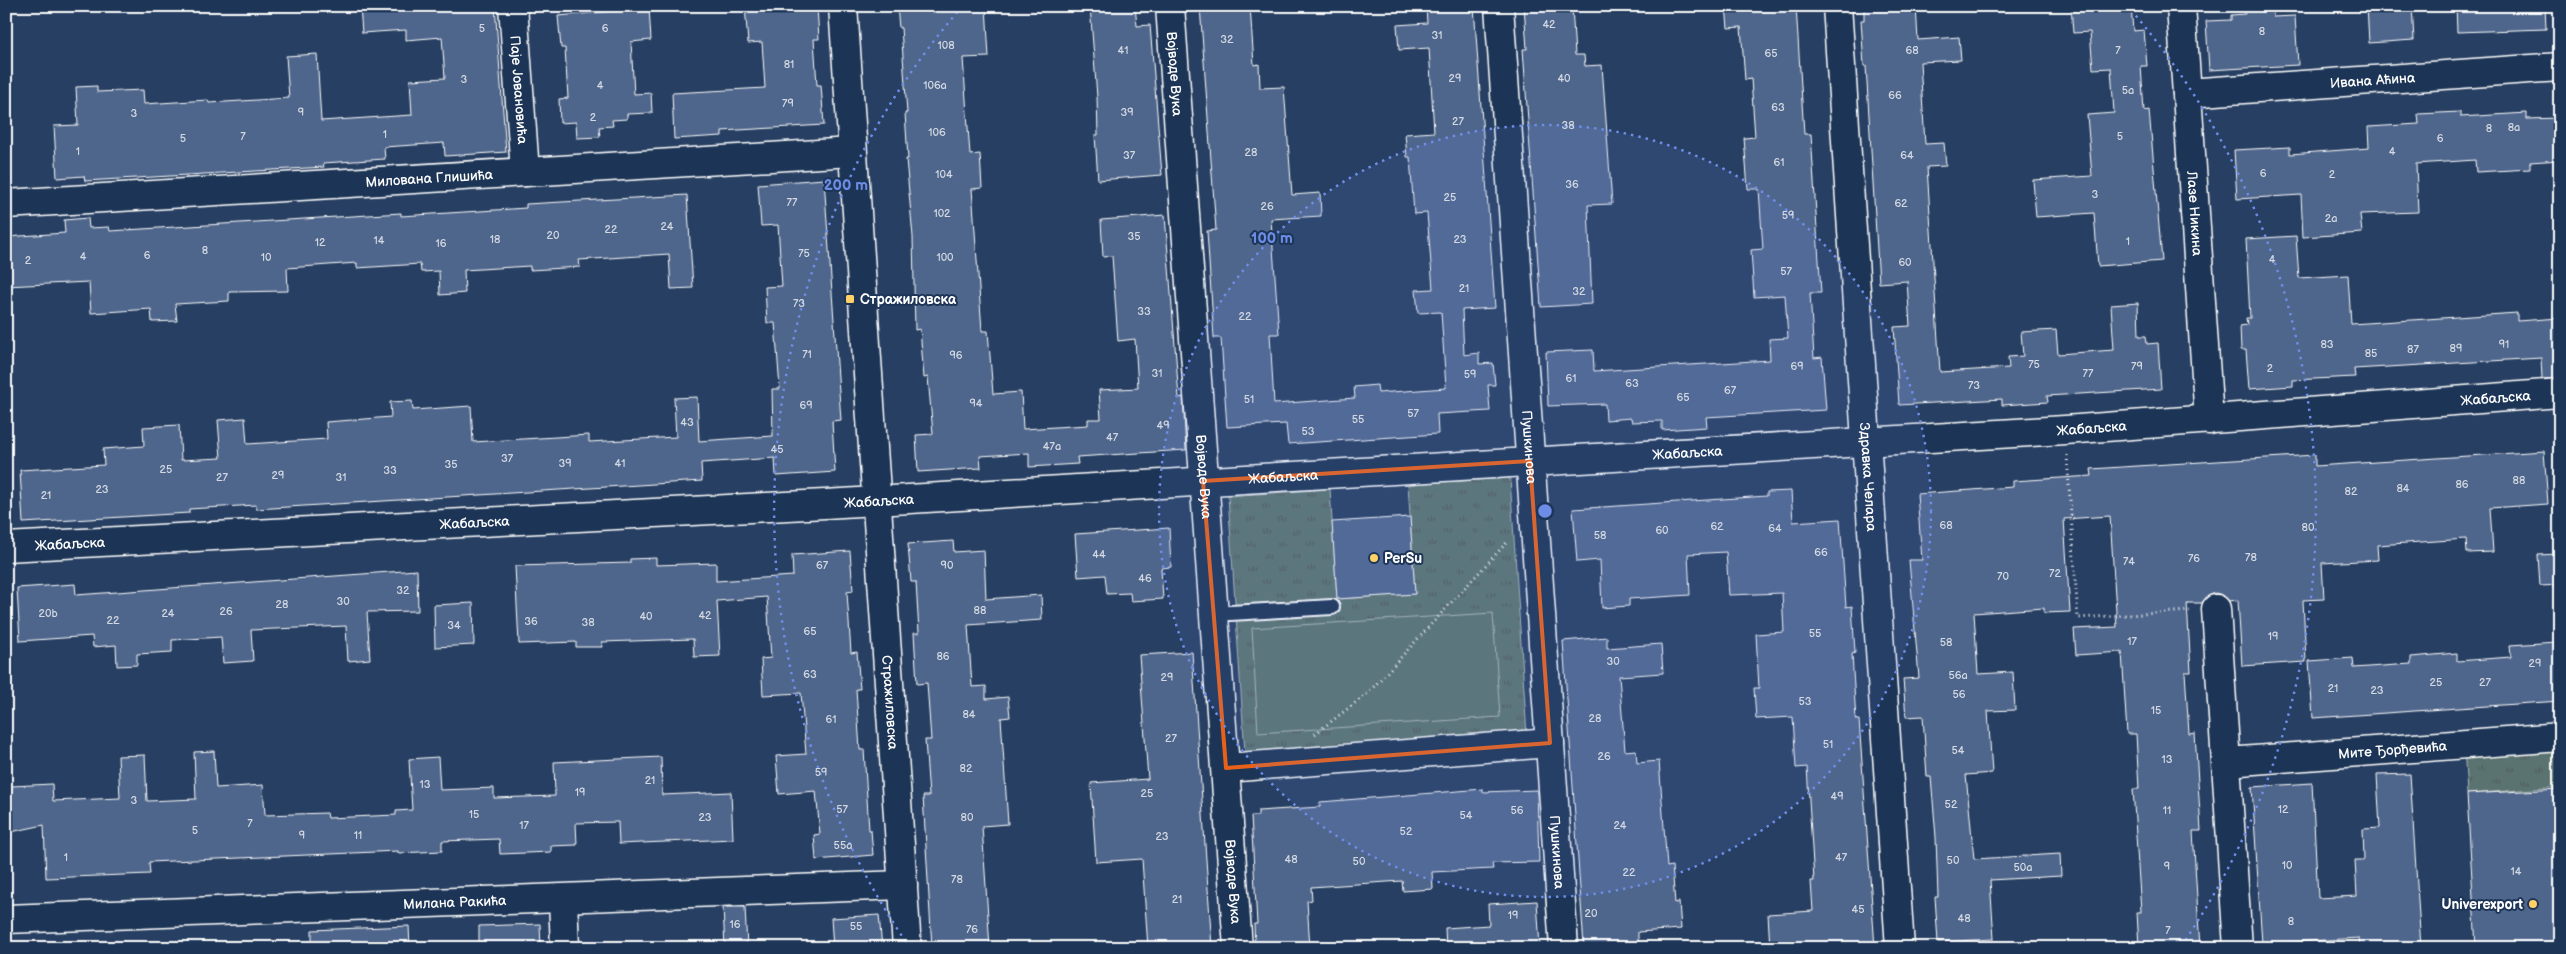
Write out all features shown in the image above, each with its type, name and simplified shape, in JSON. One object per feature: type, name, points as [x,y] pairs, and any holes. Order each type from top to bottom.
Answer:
[{"type":"street","name":"Паје Јовановића","points":[[513,6],[525,172]]},
{"type":"street","name":"Стражиловска","points":[[843,6],[906,948]]},
{"type":"street","name":"Војводе Вука","points":[[1170,6],[1238,948]]},
{"type":"street","name":"Пушкинова","points":[[1498,6],[1564,948]]},
{"type":"street","name":"Здравка Челара","points":[[1837,6],[1900,948]]},
{"type":"street","name":"Лазе Никина","points":[[2181,6],[2209,420]]},
{"type":"street","name":"Ивана Аћина","points":[[2187,93],[2560,67]]},
{"type":"street","name":"Милована Глишића","points":[[6,204],[852,152]]},
{"type":"street","name":"Жабаљска","points":[[6,547],[876,501],[1867,442],[2209,420],[2560,393]]},
{"type":"street","points":[[2216,609],[2238,948]]},
{"type":"street","name":"Мите Ђорђевића","points":[[2227,762],[2560,738]]},
{"type":"street","points":[[1226,768],[1550,743]]},
{"type":"street","name":"Милана Ракића","points":[[6,919],[903,885]]},
{"type":"street","points":[[563,899],[564,948]]},
{"type":"lane","points":[[1214,614],[1332,607]]},
{"type":"path","points":[[2065,430],[2078,618],[2216,609]]},
{"type":"path","points":[[1313,736],[1368,693],[1479,570],[1521,530],[1534,510]]},
{"type":"highlighted area","points":[[1530,461],[1550,743],[1226,768],[1203,481]]},
{"type":"green space","points":[[1510,478],[1527,735],[1245,753],[1228,496],[1330,489],[1337,599],[1415,594],[1408,484]]},
{"type":"green space","points":[[1493,613],[1500,717],[1258,733],[1252,628]]},
{"type":"green space","points":[[2560,743],[2560,787],[2467,794],[2464,747]]},
{"type":"building","points":[[360,6],[495,6],[506,152],[445,156],[444,143],[384,147],[385,159],[323,163],[324,167],[85,181],[84,176],[57,178],[54,126],[78,125],[76,87],[97,86],[97,92],[143,90],[144,104],[208,100],[209,103],[289,98],[286,56],[317,54],[321,121],[412,115],[410,80],[445,78],[442,37],[406,40],[406,30],[362,33]]},
{"type":"building","points":[[745,6],[817,6],[819,39],[814,39],[817,85],[821,85],[824,125],[722,131],[722,136],[674,139],[672,93],[765,88],[762,42],[748,43]]},
{"type":"building","points":[[897,6],[986,6],[989,57],[963,58],[970,155],[980,154],[982,188],[972,189],[982,331],[988,331],[993,394],[1021,392],[1023,429],[1088,425],[1088,419],[1101,419],[1099,390],[1138,388],[1135,339],[1118,341],[1112,256],[1103,257],[1101,220],[1165,215],[1179,398],[1183,397],[1186,450],[1077,457],[1078,464],[1029,467],[1029,453],[980,456],[981,468],[918,472],[916,435],[933,434],[928,377],[924,378],[920,329],[915,330],[913,237],[906,159],[908,159],[905,113],[907,113],[901,28],[899,28]]},
{"type":"building","points":[[1090,6],[1135,6],[1137,26],[1150,25],[1162,175],[1098,180],[1095,135],[1098,135],[1097,97]]},
{"type":"building","points":[[1200,6],[1250,6],[1254,65],[1259,64],[1260,88],[1284,87],[1292,195],[1320,193],[1321,216],[1271,219],[1279,334],[1270,334],[1274,404],[1355,398],[1354,387],[1377,385],[1378,393],[1446,388],[1441,312],[1418,313],[1416,290],[1433,289],[1427,213],[1414,214],[1410,157],[1407,157],[1405,134],[1434,132],[1429,48],[1399,50],[1397,25],[1427,23],[1426,6],[1474,6],[1495,308],[1462,310],[1464,355],[1479,353],[1479,364],[1493,363],[1495,385],[1488,385],[1490,411],[1437,414],[1438,434],[1288,444],[1286,424],[1227,427],[1221,338],[1214,338],[1207,231],[1216,230]]},
{"type":"building","points":[[1524,6],[1572,6],[1575,55],[1584,55],[1585,66],[1602,65],[1612,204],[1588,205],[1592,304],[1541,307],[1523,49],[1527,49]]},
{"type":"building","points":[[1726,6],[1796,6],[1804,134],[1811,134],[1821,293],[1810,293],[1814,358],[1822,357],[1826,410],[1706,417],[1707,427],[1662,430],[1662,421],[1632,422],[1631,418],[1606,420],[1605,404],[1548,406],[1546,352],[1593,350],[1594,371],[1770,360],[1769,339],[1788,338],[1785,295],[1754,297],[1751,250],[1763,249],[1759,189],[1748,189],[1744,138],[1755,137],[1751,79],[1745,80],[1741,27],[1728,28]]},
{"type":"building","points":[[1864,6],[1916,6],[1918,40],[1959,37],[1961,60],[1920,62],[1925,144],[1944,143],[1946,166],[1927,167],[1940,372],[2009,368],[2008,357],[2023,356],[2021,332],[2056,330],[2058,354],[2114,350],[2111,305],[2138,303],[2139,336],[2146,336],[2147,344],[2158,343],[2161,389],[2047,396],[2048,402],[2002,405],[2002,399],[1899,405],[1894,327],[1910,326],[1907,281],[1879,283],[1866,66],[1864,66],[1861,20],[1864,20]]},
{"type":"building","points":[[2071,6],[2131,6],[2133,31],[2144,30],[2147,66],[2141,66],[2144,111],[2149,110],[2162,261],[2098,266],[2094,213],[2036,217],[2033,180],[2092,176],[2087,115],[2114,113],[2111,68],[2093,69],[2090,32],[2073,33]]},
{"type":"building","points":[[2244,6],[2272,6],[2273,17],[2295,16],[2298,65],[2209,70],[2206,21],[2231,20],[2231,15],[2245,14]]},
{"type":"building","points":[[2367,6],[2412,6],[2414,40],[2369,43]]},
{"type":"building","points":[[2456,6],[2545,6],[2546,29],[2457,32]]},
{"type":"building","points":[[649,8],[651,40],[631,42],[634,94],[651,93],[652,113],[627,114],[627,119],[612,120],[613,126],[599,127],[600,137],[577,138],[576,122],[560,123],[559,99],[568,98],[565,48],[561,48],[558,16]]},
{"type":"building","points":[[2460,112],[2460,117],[2527,113],[2527,119],[2560,118],[2560,160],[2530,162],[2530,169],[2476,172],[2475,160],[2416,164],[2418,212],[2360,214],[2362,233],[2303,237],[2301,195],[2237,199],[2234,150],[2290,147],[2290,154],[2369,148],[2368,127],[2419,124],[2418,114]]},
{"type":"building","points":[[824,179],[841,420],[832,421],[835,472],[776,476],[775,458],[701,463],[702,481],[256,509],[256,505],[189,509],[189,513],[23,523],[20,470],[104,465],[103,449],[144,446],[143,427],[179,425],[181,460],[221,458],[218,420],[245,418],[247,444],[327,439],[326,422],[391,417],[390,402],[412,401],[413,410],[471,406],[473,442],[589,435],[589,442],[676,437],[674,398],[697,397],[699,441],[773,436],[772,389],[780,389],[775,323],[767,323],[765,287],[782,286],[778,225],[761,226],[758,184]]},
{"type":"building","points":[[687,195],[693,288],[671,289],[669,254],[579,260],[580,267],[530,270],[530,266],[464,270],[465,293],[440,295],[439,271],[421,272],[420,264],[357,268],[357,263],[287,268],[288,291],[229,292],[229,301],[175,304],[177,321],[152,322],[151,309],[91,313],[89,282],[6,286],[6,237],[65,233],[64,220],[88,218],[89,228],[109,227],[110,231],[401,213],[401,216],[526,208],[526,204]]},
{"type":"building","points":[[2296,236],[2299,278],[2348,275],[2351,324],[2517,313],[2517,321],[2560,318],[2560,378],[2542,379],[2541,358],[2354,369],[2355,377],[2293,380],[2293,386],[2249,389],[2246,350],[2241,350],[2240,326],[2247,325],[2246,318],[2250,318],[2246,239]]},
{"type":"building","points":[[2544,451],[2548,504],[2490,508],[2493,552],[2467,553],[2466,539],[2377,545],[2378,560],[2322,563],[2324,599],[2303,600],[2306,662],[2242,666],[2238,600],[2229,601],[2223,595],[2215,593],[2208,596],[2202,603],[2187,603],[2191,672],[2185,672],[2189,734],[2195,733],[2201,831],[2193,831],[2200,948],[2139,948],[2137,912],[2141,912],[2133,789],[2139,789],[2136,734],[2127,734],[2122,652],[2076,655],[2074,629],[2117,627],[2110,516],[2064,519],[2070,612],[2044,613],[2044,608],[1974,613],[1978,674],[2013,672],[2015,710],[1988,711],[1992,773],[1966,775],[1974,859],[2060,854],[2061,876],[1990,880],[1994,939],[1938,942],[1935,897],[1938,897],[1936,837],[1931,777],[1927,777],[1923,716],[1906,717],[1903,679],[1919,678],[1909,560],[1922,560],[1917,494],[2013,487],[2013,481],[2092,476],[2091,469],[2315,455],[2315,466]]},
{"type":"building","points":[[1791,491],[1793,522],[1840,519],[1846,607],[1852,606],[1855,653],[1852,654],[1856,720],[1859,720],[1875,948],[1770,948],[1768,914],[1813,911],[1811,881],[1814,881],[1807,767],[1796,768],[1793,717],[1756,719],[1754,688],[1759,688],[1756,634],[1784,632],[1782,593],[1729,595],[1726,552],[1688,554],[1690,595],[1629,599],[1629,606],[1602,608],[1600,560],[1577,562],[1573,509],[1767,496],[1767,492]]},
{"type":"building","name":"PerSu","points":[[1410,517],[1415,594],[1337,599],[1332,522]]},
{"type":"building","points":[[1169,528],[1171,567],[1161,568],[1163,599],[1131,601],[1130,593],[1107,594],[1105,575],[1078,577],[1075,534]]},
{"type":"building","points":[[953,541],[954,552],[984,550],[986,599],[1041,595],[1042,620],[968,625],[972,687],[986,686],[986,699],[1008,697],[1010,717],[1001,718],[1008,824],[982,826],[990,948],[932,948],[923,796],[929,796],[925,740],[931,740],[927,683],[917,684],[914,633],[919,633],[916,582],[911,582],[908,544]]},
{"type":"building","points":[[850,551],[853,591],[847,592],[851,653],[857,652],[860,689],[856,689],[860,750],[864,750],[869,830],[871,830],[873,855],[816,860],[814,835],[820,834],[816,791],[779,794],[776,756],[806,754],[801,693],[763,695],[761,659],[771,658],[767,597],[717,601],[720,656],[694,657],[693,639],[602,642],[603,647],[576,647],[576,642],[519,644],[515,566],[630,563],[630,559],[656,558],[656,565],[716,563],[716,581],[793,576],[792,555]]},
{"type":"building","points":[[2560,554],[2560,585],[2540,586],[2538,555]]},
{"type":"building","points":[[417,570],[418,611],[367,612],[370,659],[348,661],[346,626],[251,630],[253,661],[223,663],[221,637],[172,640],[172,652],[137,654],[137,665],[117,666],[116,645],[93,647],[92,636],[20,641],[17,588],[75,584],[76,595]]},
{"type":"building","points":[[473,603],[474,645],[435,647],[434,605]]},
{"type":"building","points":[[1607,637],[1607,648],[1661,644],[1663,673],[1619,676],[1625,751],[1636,750],[1637,763],[1659,761],[1667,867],[1672,866],[1675,903],[1679,902],[1681,929],[1638,932],[1638,943],[1584,947],[1563,641]]},
{"type":"building","points":[[2557,642],[2560,701],[2313,718],[2309,661],[2353,658],[2354,668],[2411,664],[2411,657],[2457,653],[2457,661],[2511,657],[2510,645]]},
{"type":"building","points":[[1192,652],[1212,948],[1148,948],[1142,859],[1096,862],[1091,783],[1148,779],[1139,655]]},
{"type":"building","points":[[214,751],[216,788],[263,785],[265,815],[327,813],[328,818],[396,815],[396,811],[412,810],[409,759],[438,757],[440,790],[494,788],[494,798],[555,796],[554,762],[661,757],[662,795],[731,792],[733,839],[619,844],[618,822],[576,823],[577,845],[551,846],[551,852],[500,854],[499,839],[442,841],[442,851],[398,853],[398,851],[149,862],[150,874],[46,878],[44,825],[6,833],[6,795],[11,795],[12,786],[52,784],[53,801],[120,798],[118,756],[145,755],[147,801],[196,799],[194,752]]},
{"type":"building","points":[[2410,774],[2421,948],[2360,948],[2359,938],[2262,944],[2252,787],[2312,783],[2318,898],[2357,896],[2355,860],[2364,860],[2363,829],[2380,828],[2377,775]]},
{"type":"building","points":[[1483,789],[1483,792],[1537,790],[1539,862],[1492,863],[1493,869],[1432,872],[1433,889],[1403,891],[1402,881],[1311,887],[1312,900],[1307,901],[1310,948],[1255,948],[1254,924],[1257,924],[1251,816],[1258,816],[1258,811],[1320,807],[1320,802]]},
{"type":"building","points":[[2560,789],[2560,948],[2476,948],[2467,794]]},
{"type":"building","points":[[1537,901],[1540,947],[1446,948],[1445,928],[1489,925],[1488,904]]},
{"type":"building","points":[[723,907],[745,907],[747,948],[725,948]]},
{"type":"building","points":[[879,915],[882,948],[833,948],[831,918]]},
{"type":"building","points":[[540,924],[541,948],[479,948],[479,926]]},
{"type":"building","points":[[409,926],[410,948],[312,948],[312,930]]},
{"type":"place","name":"Стражиловска","points":[[850,299]]},
{"type":"place","name":"PerSu","points":[[1374,558]]},
{"type":"place","name":"Univerexport","points":[[2533,904]]}]
